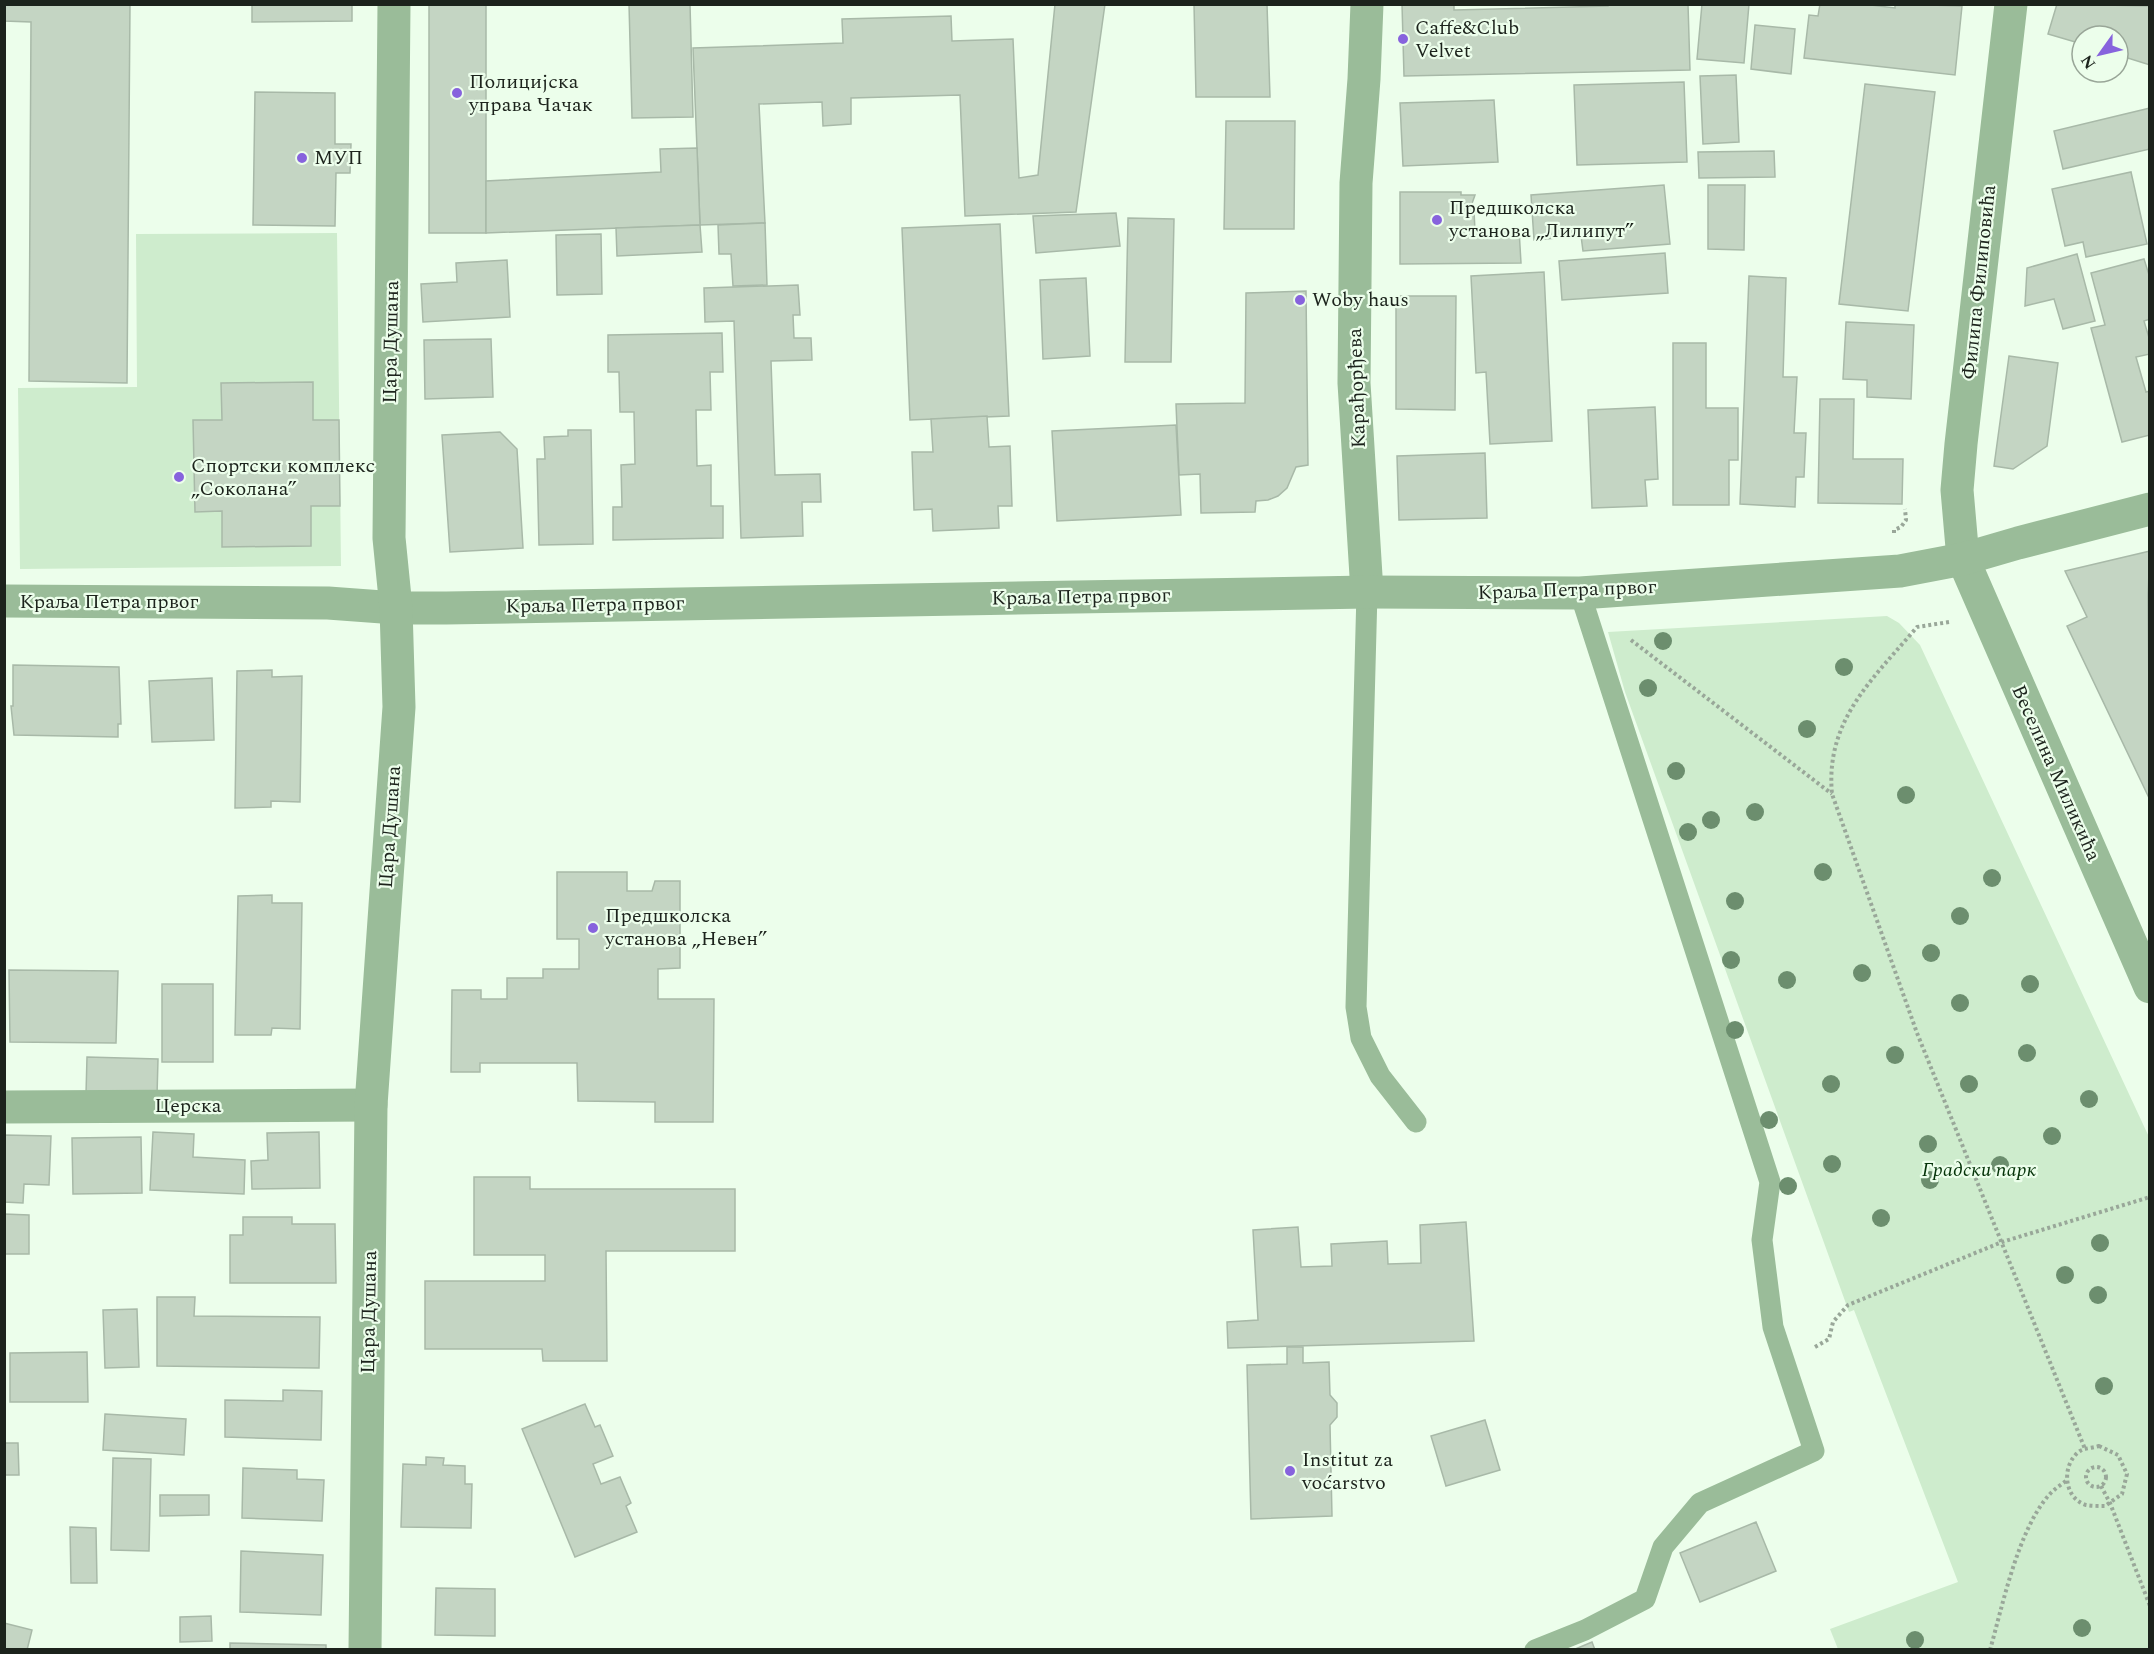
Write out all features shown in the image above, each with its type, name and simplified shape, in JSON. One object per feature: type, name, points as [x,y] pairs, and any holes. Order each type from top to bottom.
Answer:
[{"type":"street","name":"Цара Душана","points":[[365,1650],[371,1105],[399,707],[396,608],[389,538],[394,4]]},
{"type":"street","name":"Карађорђева","points":[[1367,4],[1356,183],[1354,383],[1367,592]]},
{"type":"street","name":"Филипа Филиповића","points":[[1964,560],[1957,490],[2011,4]]},
{"type":"street","name":"Краља Петра првог","points":[[4,602],[328,603],[396,608],[1367,592],[1580,593],[1900,571],[1964,560],[2018,543],[2150,509]]},
{"type":"street","name":"Веселина Миликића","points":[[1964,560],[2150,987]]},
{"type":"street","name":"Церска","points":[[4,1107],[371,1105]]},
{"type":"lane","points":[[1367,592],[1356,1007],[1361,1038],[1380,1077],[1416,1122]]},
{"type":"lane","points":[[1535,1650],[1585,1630],[1645,1599],[1663,1547],[1700,1503],[1814,1451],[1773,1327],[1762,1240],[1770,1182],[1580,593]]},
{"type":"path","points":[[1894,541],[1894,530],[1906,520],[1905,509]]},
{"type":"path","points":[[1988,616],[1917,627],[1859,694],[1841,727],[1830,774],[1832,794],[1917,1033],[2085,1449]]},
{"type":"path","points":[[1627,636],[1686,684],[1832,794]]},
{"type":"path","points":[[1785,1365],[1829,1339],[1833,1322],[1848,1305],[2002,1242],[2150,1197]]},
{"type":"path","points":[[2099,1446],[2118,1455],[2127,1474],[2121,1494],[2105,1506],[2084,1504],[2069,1490],[2067,1480],[2067,1469],[2079,1452],[2099,1446]]},
{"type":"path","points":[[2097,1467],[2106,1475],[2105,1482],[2101,1486],[2092,1486],[2087,1481],[2086,1474],[2091,1468],[2097,1467]]},
{"type":"path","points":[[1990,1650],[2018,1553],[2035,1514],[2050,1493],[2067,1480]]},
{"type":"path","points":[[2101,1486],[2110,1503],[2150,1606]]},
{"type":"green space","name":"Спортски комплекс „Соколана”","points":[[337,233],[341,566],[20,569],[18,388],[137,387],[136,234]]},
{"type":"green space","name":"Градски парк","points":[[1887,616],[1899,623],[1920,645],[2149,1137],[2149,1649],[1838,1649],[1830,1629],[1958,1582],[1854,1310],[1849,1312],[1625,692],[1608,632]]},
{"type":"building","points":[[4,4],[130,4],[127,383],[29,381],[31,22],[4,21]]},
{"type":"building","points":[[252,4],[352,4],[352,21],[252,22]]},
{"type":"building","name":"Полицијска управа Чачак","points":[[429,4],[486,4],[486,233],[429,233]]},
{"type":"building","points":[[629,4],[690,4],[693,117],[632,118]]},
{"type":"building","points":[[1055,4],[1105,4],[1076,212],[965,216],[960,95],[851,98],[851,124],[823,126],[822,102],[759,104],[765,223],[700,225],[693,48],[843,43],[842,19],[951,16],[952,41],[1013,39],[1019,178],[1038,175]]},
{"type":"building","points":[[1194,4],[1267,4],[1270,97],[1196,97]]},
{"type":"building","points":[[1402,4],[1454,4],[1454,10],[1608,6],[1608,4],[1688,4],[1690,70],[1404,76]]},
{"type":"building","points":[[1702,4],[1749,4],[1744,63],[1697,59]]},
{"type":"building","points":[[1820,4],[1862,4],[1895,8],[1895,4],[1962,6],[1955,75],[1804,58],[1809,15],[1818,16]]},
{"type":"building","points":[[2057,4],[2150,6],[2150,65],[2130,59],[2130,24],[2070,24],[2070,40],[2048,34]]},
{"type":"building","points":[[1755,25],[1795,29],[1791,74],[1751,69]]},
{"type":"building","points":[[1736,75],[1739,142],[1703,144],[1700,76]]},
{"type":"building","points":[[1684,82],[1687,162],[1577,165],[1574,85]]},
{"type":"building","points":[[1865,84],[1935,92],[1908,311],[1839,304]]},
{"type":"building","name":"МУП","points":[[255,92],[335,93],[335,144],[351,144],[350,173],[336,173],[335,226],[253,225]]},
{"type":"building","points":[[1494,100],[1498,162],[1403,166],[1400,103]]},
{"type":"building","points":[[2150,108],[2150,149],[2063,169],[2054,131]]},
{"type":"building","points":[[1226,121],[1295,121],[1294,229],[1224,229]]},
{"type":"building","points":[[697,148],[700,225],[486,233],[486,181],[661,172],[660,149]]},
{"type":"building","points":[[1774,151],[1775,177],[1699,178],[1698,152]]},
{"type":"building","points":[[2131,172],[2147,244],[2086,257],[2083,242],[2065,246],[2052,189]]},
{"type":"building","points":[[1664,185],[1670,244],[1583,251],[1581,236],[1534,240],[1531,195]]},
{"type":"building","points":[[1708,185],[1745,185],[1744,250],[1708,249]]},
{"type":"building","name":"Предшколска установа „Лилипут”","points":[[1400,192],[1461,192],[1461,195],[1475,195],[1469,212],[1474,212],[1475,230],[1519,229],[1521,263],[1400,264]]},
{"type":"building","points":[[1116,213],[1120,246],[1036,253],[1033,216]]},
{"type":"building","points":[[1128,218],[1174,219],[1171,362],[1125,362]]},
{"type":"building","points":[[765,223],[767,285],[733,286],[731,254],[719,254],[718,225]]},
{"type":"building","points":[[1000,224],[1009,416],[910,420],[902,228]]},
{"type":"building","points":[[700,225],[702,252],[617,256],[616,228]]},
{"type":"building","points":[[601,234],[602,294],[557,295],[556,235]]},
{"type":"building","points":[[1665,253],[1668,293],[1562,300],[1559,261]]},
{"type":"building","points":[[2077,254],[2095,321],[2063,329],[2054,299],[2025,306],[2027,268]]},
{"type":"building","points":[[2144,259],[2150,278],[2150,319],[2144,321],[2150,341],[2150,354],[2136,357],[2146,392],[2150,391],[2150,435],[2122,442],[2091,328],[2105,325],[2091,273]]},
{"type":"building","points":[[507,260],[510,317],[423,322],[421,284],[457,282],[456,263]]},
{"type":"building","points":[[1544,272],[1552,441],[1490,444],[1486,372],[1476,373],[1471,276]]},
{"type":"building","points":[[1749,276],[1786,278],[1783,377],[1797,377],[1794,433],[1806,433],[1804,477],[1796,477],[1795,507],[1740,504]]},
{"type":"building","points":[[1086,278],[1090,356],[1043,359],[1040,280]]},
{"type":"building","points":[[798,285],[800,315],[793,315],[794,338],[811,338],[812,360],[771,361],[775,475],[820,474],[821,502],[802,502],[803,536],[741,538],[734,321],[705,322],[704,288]]},
{"type":"building","points":[[1306,291],[1308,465],[1296,467],[1287,488],[1278,496],[1256,501],[1255,512],[1201,513],[1200,474],[1179,475],[1176,404],[1245,403],[1246,293]]},
{"type":"building","points":[[1396,296],[1456,296],[1455,410],[1396,409]]},
{"type":"building","points":[[1846,322],[1914,325],[1911,399],[1867,397],[1867,380],[1843,379]]},
{"type":"building","points":[[722,333],[723,372],[710,372],[711,410],[696,410],[697,466],[711,465],[711,506],[723,506],[723,538],[613,540],[613,507],[622,507],[621,465],[635,464],[634,412],[620,412],[619,372],[608,372],[608,335]]},
{"type":"building","points":[[491,339],[493,397],[425,399],[424,340]]},
{"type":"building","points":[[1673,343],[1706,343],[1706,408],[1738,408],[1738,460],[1729,460],[1729,505],[1673,505]]},
{"type":"building","points":[[2009,356],[2058,363],[2047,446],[2013,469],[1994,466]]},
{"type":"building","points":[[313,382],[313,420],[339,420],[340,506],[311,506],[311,546],[222,547],[222,511],[195,512],[193,420],[222,420],[221,383]]},
{"type":"building","points":[[1820,399],[1854,399],[1853,459],[1903,459],[1902,504],[1818,503]]},
{"type":"building","points":[[1655,407],[1658,479],[1645,480],[1647,506],[1592,508],[1588,410]]},
{"type":"building","points":[[987,416],[989,447],[1010,446],[1012,506],[998,506],[999,528],[933,531],[932,509],[914,510],[912,452],[933,452],[931,419]]},
{"type":"building","points":[[1176,425],[1181,515],[1057,521],[1052,431]]},
{"type":"building","points":[[568,430],[591,430],[593,544],[539,545],[537,459],[545,459],[544,437],[568,436]]},
{"type":"building","points":[[500,432],[517,449],[523,548],[450,552],[442,435]]},
{"type":"building","points":[[1485,453],[1487,518],[1399,520],[1397,456]]},
{"type":"building","points":[[2150,551],[2148,595],[2150,800],[2067,626],[2087,617],[2065,571]]},
{"type":"building","points":[[13,665],[119,667],[121,724],[118,724],[118,737],[14,735],[11,706],[13,706]]},
{"type":"building","points":[[272,670],[272,677],[302,676],[300,802],[271,801],[271,807],[235,808],[237,671]]},
{"type":"building","points":[[212,678],[214,740],[152,742],[149,681]]},
{"type":"building","points":[[557,872],[627,872],[627,891],[652,891],[655,881],[680,881],[680,968],[658,969],[658,999],[714,999],[713,1122],[655,1122],[655,1102],[578,1101],[577,1063],[480,1063],[480,1072],[451,1072],[452,990],[481,990],[481,999],[507,999],[507,978],[543,978],[543,969],[579,969],[579,939],[557,939]]},
{"type":"building","points":[[272,895],[272,903],[302,903],[300,1029],[272,1028],[271,1035],[235,1035],[238,896]]},
{"type":"building","points":[[9,970],[118,971],[116,1043],[10,1042]]},
{"type":"building","points":[[162,984],[213,984],[213,1062],[162,1062]]},
{"type":"building","points":[[87,1057],[158,1059],[157,1096],[86,1094]]},
{"type":"building","points":[[153,1132],[194,1134],[193,1157],[245,1160],[244,1194],[150,1190]]},
{"type":"building","points":[[319,1132],[320,1188],[252,1189],[251,1161],[268,1160],[267,1133]]},
{"type":"building","points":[[4,1135],[51,1136],[49,1185],[24,1184],[23,1203],[4,1202]]},
{"type":"building","points":[[141,1137],[142,1193],[73,1194],[72,1138]]},
{"type":"building","points":[[474,1177],[530,1177],[530,1189],[735,1189],[735,1251],[606,1251],[607,1361],[543,1361],[542,1349],[425,1349],[425,1281],[545,1281],[545,1255],[474,1255]]},
{"type":"building","points":[[4,1214],[29,1215],[29,1254],[4,1254]]},
{"type":"building","points":[[243,1217],[292,1217],[292,1224],[335,1224],[336,1283],[230,1283],[230,1235],[243,1235]]},
{"type":"building","points":[[1466,1222],[1474,1341],[1228,1348],[1227,1322],[1258,1320],[1253,1230],[1298,1227],[1301,1267],[1332,1266],[1331,1244],[1387,1241],[1388,1264],[1421,1263],[1420,1225]]},
{"type":"building","points":[[157,1297],[195,1297],[194,1316],[320,1317],[319,1368],[157,1366]]},
{"type":"building","points":[[137,1309],[139,1367],[105,1368],[103,1310]]},
{"type":"building","name":"Institut za voćarstvo","points":[[1287,1347],[1303,1347],[1303,1363],[1329,1362],[1330,1395],[1337,1403],[1337,1417],[1330,1425],[1332,1516],[1251,1519],[1247,1365],[1287,1364]]},
{"type":"building","points":[[87,1352],[88,1402],[10,1402],[10,1353]]},
{"type":"building","points":[[283,1390],[322,1391],[321,1440],[225,1437],[225,1400],[283,1401]]},
{"type":"building","points":[[585,1404],[595,1427],[600,1425],[613,1456],[593,1464],[601,1484],[620,1477],[631,1503],[626,1506],[637,1532],[575,1557],[522,1429]]},
{"type":"building","points":[[105,1414],[186,1419],[184,1455],[103,1450]]},
{"type":"building","points":[[1485,1420],[1500,1470],[1446,1486],[1431,1436]]},
{"type":"building","points":[[4,1443],[18,1443],[19,1475],[4,1475]]},
{"type":"building","points":[[426,1457],[444,1458],[443,1465],[465,1466],[465,1484],[472,1484],[471,1528],[401,1527],[403,1464],[426,1465]]},
{"type":"building","points":[[113,1458],[151,1459],[149,1551],[111,1550]]},
{"type":"building","points":[[243,1468],[297,1470],[297,1479],[324,1480],[322,1521],[242,1518]]},
{"type":"building","points":[[160,1495],[209,1495],[209,1515],[160,1516]]},
{"type":"building","points":[[1756,1522],[1776,1571],[1700,1602],[1680,1553]]},
{"type":"building","points":[[70,1527],[96,1528],[97,1583],[71,1583]]},
{"type":"building","points":[[241,1551],[323,1555],[321,1615],[240,1612]]},
{"type":"building","points":[[436,1588],[495,1589],[495,1636],[435,1635]]},
{"type":"building","points":[[211,1616],[212,1641],[180,1642],[180,1617]]},
{"type":"building","points":[[4,1623],[32,1630],[27,1650],[4,1650]]},
{"type":"building","points":[[1592,1642],[1595,1650],[1573,1650]]},
{"type":"building","points":[[230,1643],[326,1645],[326,1650],[230,1650]]},
{"type":"place","name":"Caffe&Club Velvet","points":[[1403,39]]},
{"type":"place","name":"Полицијска управа Чачак","points":[[457,93]]},
{"type":"place","name":"МУП","points":[[302,158]]},
{"type":"place","name":"Предшколска установа „Лилипут”","points":[[1437,220]]},
{"type":"place","name":"Woby haus","points":[[1300,300]]},
{"type":"place","name":"Спортски комплекс „Соколана”","points":[[179,477]]},
{"type":"place","name":"Предшколска установа „Невен”","points":[[593,928]]},
{"type":"place","name":"Institut za voćarstvo","points":[[1290,1471]]}]
